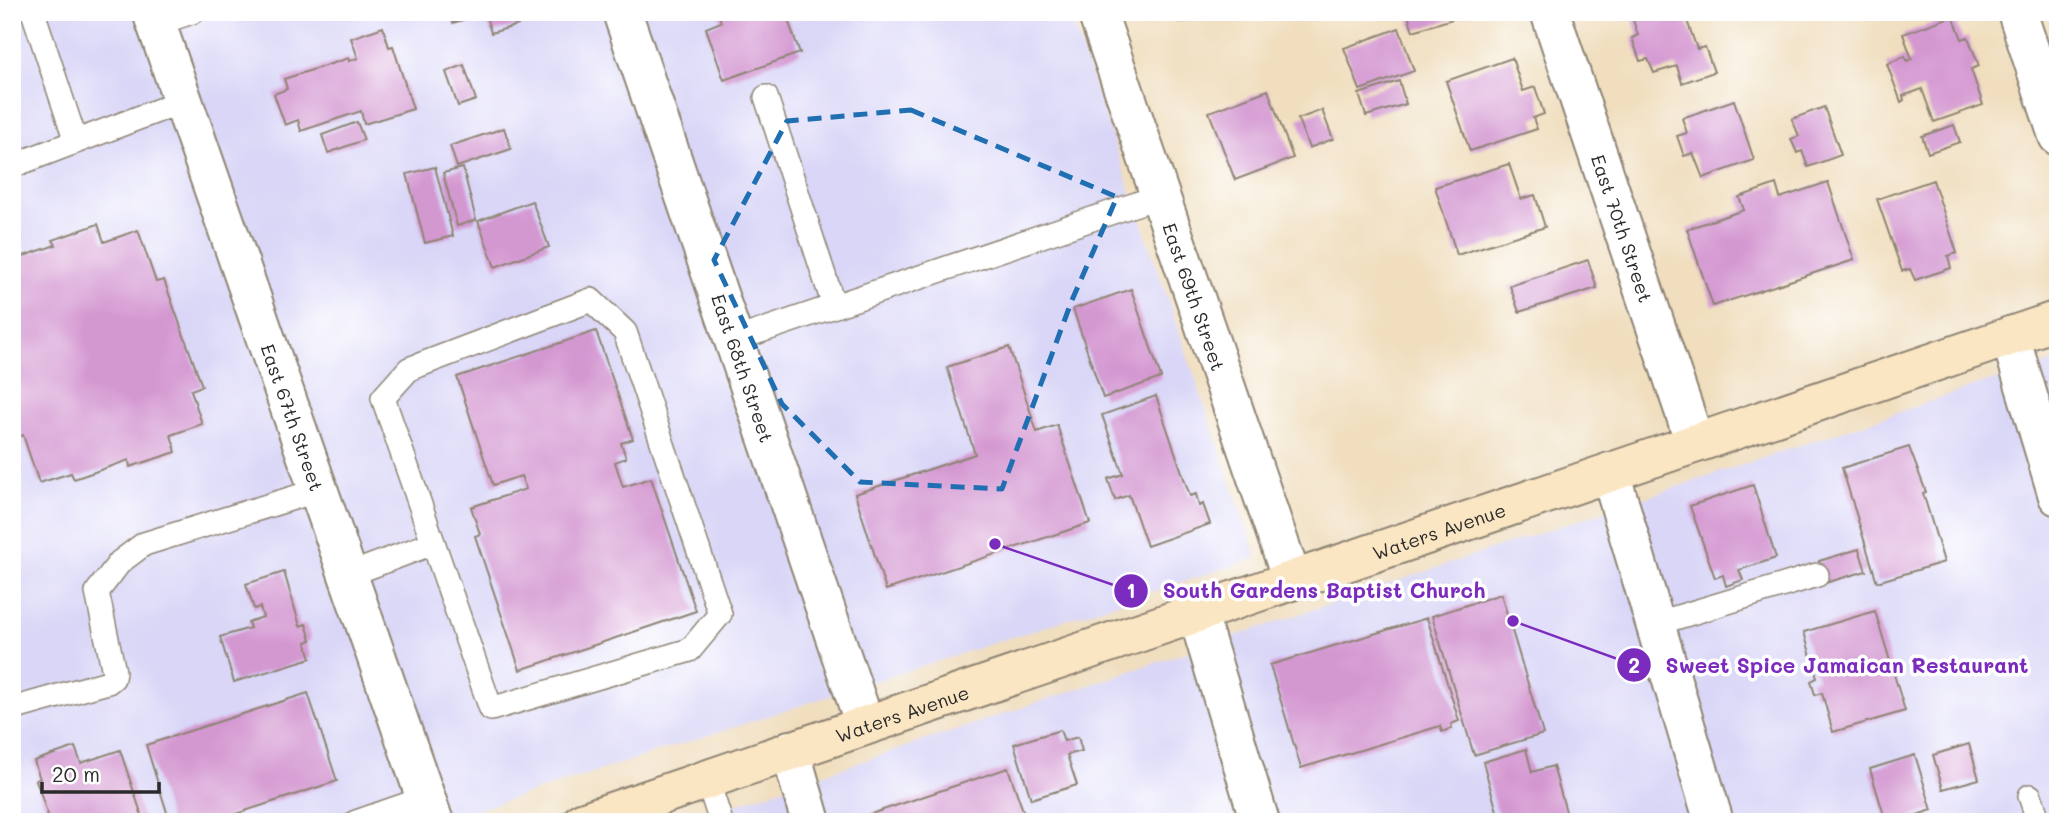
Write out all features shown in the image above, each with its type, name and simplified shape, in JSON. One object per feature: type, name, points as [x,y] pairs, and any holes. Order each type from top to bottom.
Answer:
[{"type":"main road","name":"Waters Avenue","points":[[603,819],[790,750],[2058,320]]},
{"type":"street","name":"East 68th Street","points":[[622,12],[865,725]]},
{"type":"street","name":"East 69th Street","points":[[1097,12],[1292,580]]},
{"type":"street","name":"East 70th Street","points":[[1550,12],[1695,443]]},
{"type":"street","points":[[2017,12],[2058,136]]},
{"type":"street","name":"East 67th Street","points":[[154,18],[430,810]]},
{"type":"street","points":[[2010,336],[2056,484]]},
{"type":"street","points":[[1610,472],[1714,822]]},
{"type":"street","points":[[1197,612],[1260,822]]},
{"type":"street","points":[[790,750],[811,822]]},
{"type":"lane","points":[[33,12],[76,142]]},
{"type":"lane","points":[[154,18],[192,12]]},
{"type":"lane","points":[[766,97],[834,306]]},
{"type":"lane","points":[[12,166],[183,101]]},
{"type":"lane","points":[[734,340],[1160,196]]},
{"type":"lane","points":[[591,300],[625,332],[720,614],[690,650],[491,709],[433,543],[383,398],[409,369],[591,300]]},
{"type":"lane","points":[[12,709],[108,682],[113,678],[97,592],[120,562],[144,544],[319,490]]},
{"type":"lane","points":[[348,575],[433,543]]},
{"type":"lane","points":[[1655,624],[1817,575]]},
{"type":"lane","points":[[707,779],[721,822]]},
{"type":"lane","points":[[2030,796],[2039,822]]},
{"type":"lane","points":[[356,822],[430,810]]},
{"type":"highlighted area","points":[[911,110],[1117,197],[1072,300],[1002,489],[860,482],[782,404],[714,260],[787,121]]},
{"type":"shaded area","points":[[12,12],[1069,12],[1257,558],[440,822],[12,822]]},
{"type":"shaded area","points":[[2058,361],[2058,822],[683,822],[1991,381]]},
{"type":"building","points":[[450,12],[514,12],[518,25],[491,33],[485,13],[453,23]]},
{"type":"building","points":[[718,12],[785,12],[800,53],[724,80],[706,28],[721,22]]},
{"type":"building","points":[[1177,12],[1210,12],[1210,13],[1180,22]]},
{"type":"building","points":[[1407,12],[1472,12],[1472,13],[1413,31]]},
{"type":"building","points":[[1658,12],[1684,12],[1697,49],[1705,47],[1714,72],[1682,83],[1677,66],[1654,73],[1648,59],[1640,61],[1632,38],[1638,35],[1633,20]]},
{"type":"building","points":[[1953,16],[1962,39],[1968,37],[1979,66],[1971,69],[1983,105],[1934,122],[1922,89],[1903,96],[1904,100],[1901,102],[1887,64],[1905,56],[1907,61],[1912,59],[1903,34]]},
{"type":"building","points":[[383,27],[389,47],[393,46],[413,109],[364,124],[361,111],[301,131],[298,120],[285,125],[274,94],[287,89],[284,79],[349,58],[349,61],[358,58],[351,38]]},
{"type":"building","points":[[1399,28],[1414,71],[1360,90],[1344,48]]},
{"type":"building","points":[[1512,58],[1523,91],[1535,87],[1544,114],[1533,118],[1537,129],[1470,151],[1446,81]]},
{"type":"building","points":[[464,65],[476,100],[458,106],[446,72]]},
{"type":"building","points":[[1399,81],[1406,104],[1366,116],[1359,94]]},
{"type":"building","points":[[1268,90],[1293,158],[1235,180],[1209,112]]},
{"type":"building","points":[[1734,100],[1754,160],[1703,178],[1693,153],[1684,156],[1677,136],[1687,133],[1682,118]]},
{"type":"building","points":[[1824,107],[1841,155],[1808,167],[1802,151],[1797,153],[1791,139],[1799,136],[1792,119]]},
{"type":"building","points":[[1322,110],[1333,139],[1309,148],[1298,119]]},
{"type":"building","points":[[357,122],[364,140],[328,153],[322,135]]},
{"type":"building","points":[[1954,125],[1960,142],[1928,153],[1922,136]]},
{"type":"building","points":[[504,128],[511,149],[457,167],[450,146]]},
{"type":"building","points":[[1509,164],[1521,199],[1535,195],[1545,227],[1457,255],[1435,187]]},
{"type":"building","points":[[435,167],[453,236],[425,243],[407,174]]},
{"type":"building","points":[[463,168],[476,220],[457,226],[443,173]]},
{"type":"building","points":[[1933,180],[1957,253],[1948,256],[1951,268],[1915,280],[1910,269],[1902,271],[1877,199]]},
{"type":"building","points":[[1828,182],[1854,260],[1713,306],[1687,229],[1744,210],[1739,197],[1776,184],[1780,198]]},
{"type":"building","points":[[532,201],[549,247],[495,267],[478,221]]},
{"type":"building","points":[[98,224],[104,242],[138,230],[156,282],[164,280],[202,386],[191,390],[202,424],[171,435],[176,452],[130,467],[129,460],[74,479],[71,473],[39,483],[23,435],[12,439],[12,260],[56,245],[53,240]]},
{"type":"building","points":[[1588,260],[1597,288],[1519,312],[1510,286]]},
{"type":"building","points":[[1131,289],[1161,378],[1103,398],[1073,309]]},
{"type":"building","points":[[596,331],[633,439],[621,443],[626,458],[615,462],[623,487],[651,478],[696,611],[520,670],[475,536],[480,534],[471,507],[526,489],[521,476],[493,485],[457,377]]},
{"type":"building","points":[[1009,347],[1037,432],[1057,425],[1090,523],[886,590],[855,494],[975,454],[947,367]]},
{"type":"building","points":[[1156,396],[1190,496],[1196,494],[1199,506],[1203,504],[1210,524],[1147,546],[1129,495],[1115,500],[1108,479],[1123,474],[1102,415]]},
{"type":"building","points":[[1909,447],[1926,492],[1923,493],[1944,562],[1877,582],[1842,468]]},
{"type":"building","points":[[1753,485],[1776,558],[1739,570],[1743,580],[1726,586],[1723,575],[1715,578],[1690,506]]},
{"type":"building","points":[[1859,549],[1866,571],[1825,583],[1814,566],[1820,564],[1819,561]]},
{"type":"building","points":[[284,572],[300,626],[306,624],[311,640],[306,642],[311,658],[234,682],[220,637],[250,628],[248,622],[263,617],[260,607],[254,609],[246,584]]},
{"type":"building","points":[[1501,594],[1543,734],[1474,755],[1432,616]]},
{"type":"building","points":[[1875,611],[1905,711],[1833,732],[1822,693],[1815,695],[1811,681],[1817,678],[1804,632]]},
{"type":"building","points":[[1427,618],[1459,721],[1442,732],[1440,726],[1301,768],[1270,665]]},
{"type":"building","points":[[308,693],[337,781],[211,822],[170,822],[146,745]]},
{"type":"building","points":[[1060,730],[1064,741],[1078,737],[1082,751],[1067,755],[1077,785],[1031,799],[1014,744]]},
{"type":"building","points":[[1969,744],[1979,779],[1943,789],[1933,755]]},
{"type":"building","points":[[75,747],[81,763],[120,750],[144,822],[50,822],[36,780],[40,779],[34,761]]},
{"type":"building","points":[[1526,749],[1532,772],[1553,766],[1569,822],[1500,822],[1483,762]]},
{"type":"building","points":[[1915,755],[1932,810],[1895,822],[1886,822],[1870,769]]},
{"type":"building","points":[[1008,768],[1027,822],[850,822],[850,821]]},
{"type":"place","name":"South Gardens Baptist Church","points":[[995,544]]},
{"type":"place","name":"Sweet Spice Jamaican Restaurant","points":[[1513,621]]}]
